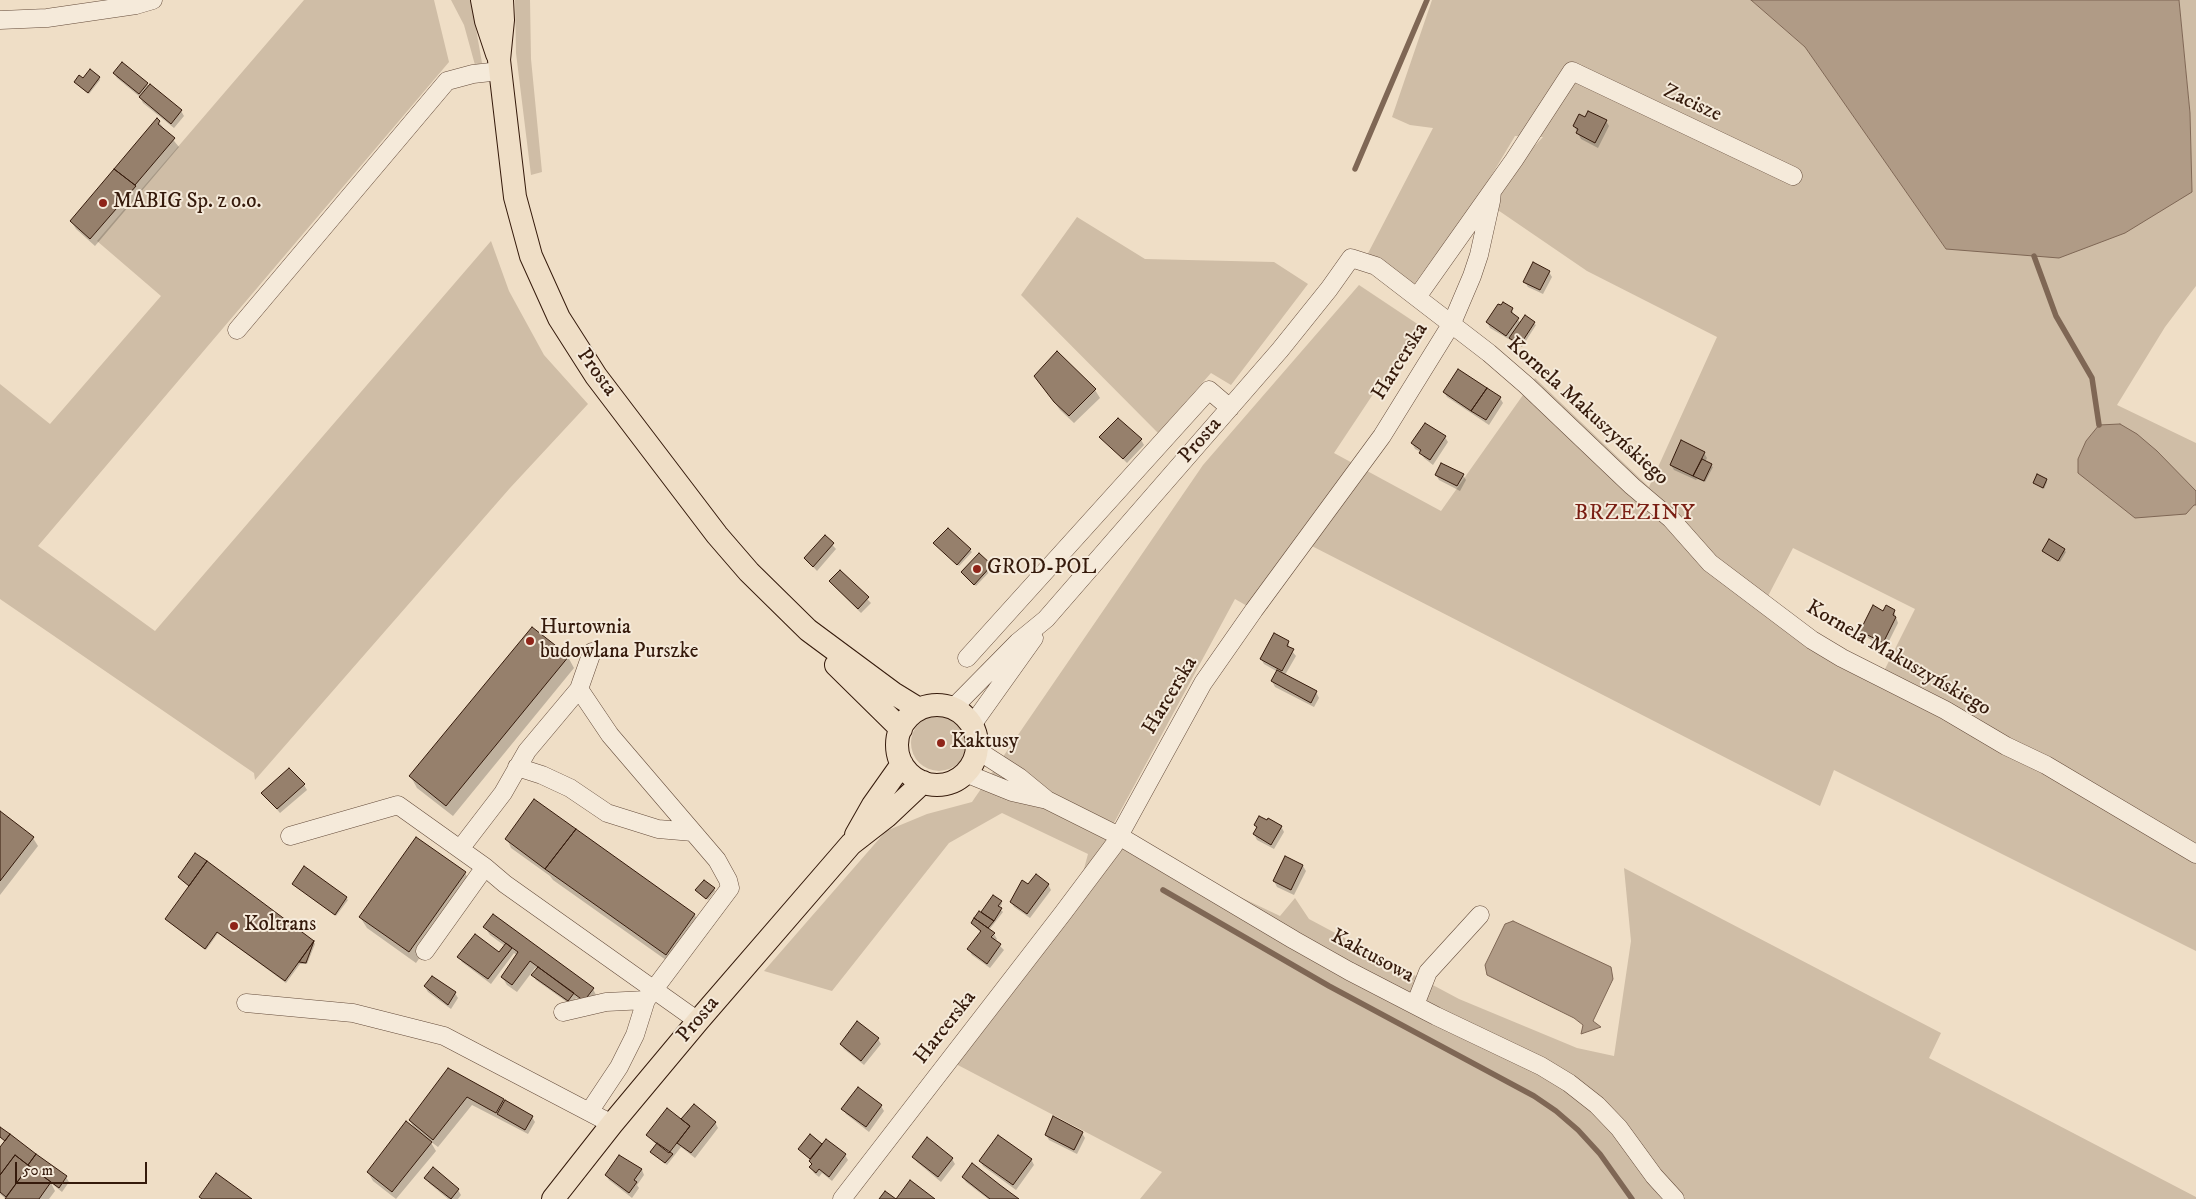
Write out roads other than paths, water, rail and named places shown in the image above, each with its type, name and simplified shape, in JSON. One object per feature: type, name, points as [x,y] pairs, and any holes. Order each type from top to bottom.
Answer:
[{"type":"main road","name":"Prosta","points":[[493,10],[509,156],[518,212],[538,275],[558,318],[596,376],[717,535],[770,595],[834,656],[901,729]]},
{"type":"main road","name":"Prosta","points":[[834,656],[919,709]]},
{"type":"main road","points":[[936,705],[953,708],[964,715],[972,726],[976,738],[973,762],[966,773],[955,780],[942,784],[923,782],[911,775],[902,764],[897,743],[901,729],[908,718],[919,709],[936,705]]},
{"type":"main road","name":"Prosta","points":[[553,1199],[612,1124],[698,1021],[880,810],[902,764]]},
{"type":"main road","name":"Prosta","points":[[880,810],[923,782]]},
{"type":"street","points":[[0,20],[47,18],[136,5],[153,0]]},
{"type":"street","points":[[237,330],[447,81],[499,66]]},
{"type":"street","name":"Zacisze","points":[[1572,71],[1792,176]]},
{"type":"street","name":"Harcerska","points":[[1417,297],[1492,191],[1572,71]]},
{"type":"street","name":"Harcerska","points":[[842,1199],[1063,913],[1119,836],[1203,683],[1254,610],[1382,436],[1452,323],[1479,254],[1492,191]]},
{"type":"street","name":"Kornela Makuszyńskiego","points":[[1351,258],[1364,260],[1376,266],[1452,323],[1526,385],[1632,486],[1671,519],[1710,563],[1812,640],[1842,658],[1945,710],[2006,746],[2046,765],[2196,854]]},
{"type":"street","name":"Prosta","points":[[972,726],[1046,619],[1308,317],[1351,258]]},
{"type":"street","points":[[966,658],[1209,390],[1230,408]]},
{"type":"street","name":"Prosta","points":[[953,708],[1018,642],[1046,619]]},
{"type":"street","points":[[460,849],[503,793],[527,751],[579,689],[592,652]]},
{"type":"street","points":[[579,689],[610,735],[717,860],[728,880],[730,888],[650,994],[635,1035],[619,1067],[589,1112]]},
{"type":"street","name":"Kaktusowa","points":[[976,750],[1019,777],[1047,800],[1119,836],[1294,940],[1415,1005],[1541,1066],[1570,1083],[1612,1121],[1632,1144],[1654,1176],[1675,1199]]},
{"type":"street","points":[[517,767],[542,775],[570,788],[607,813],[658,829],[694,832]]},
{"type":"street","name":"Kaktusowa","points":[[966,773],[1012,792],[1047,800]]},
{"type":"street","points":[[290,836],[398,805],[485,867],[650,994],[698,1021]]},
{"type":"street","points":[[425,951],[485,867]]},
{"type":"street","points":[[1415,1005],[1428,972],[1480,915]]},
{"type":"street","points":[[563,1012],[650,994]]},
{"type":"street","points":[[246,1002],[353,1013],[444,1036],[612,1124]]},
{"type":"street","name":"Kaktusowa","points":[[1654,1176],[1662,1199]]},
{"type":"waterway","points":[[1355,169],[1427,0]]},
{"type":"waterway","points":[[2034,256],[2056,316],[2092,378],[2099,425]]},
{"type":"waterway","points":[[1163,890],[1329,986],[1534,1096],[1556,1111],[1578,1130],[1600,1154],[1632,1199]]},
{"type":"place","name":"MABIG Sp. z o.o.","points":[[103,203]]},
{"type":"place","name":"GROD-POL","points":[[977,569]]},
{"type":"place","name":"Hurtownia budowlana Purszke","points":[[530,641]]},
{"type":"place","name":"Kaktusy","points":[[941,743]]},
{"type":"place","name":"Koltrans","points":[[234,926]]},
{"type":"district","name":"BRZEZINY","points":[[1635,514]]}]
